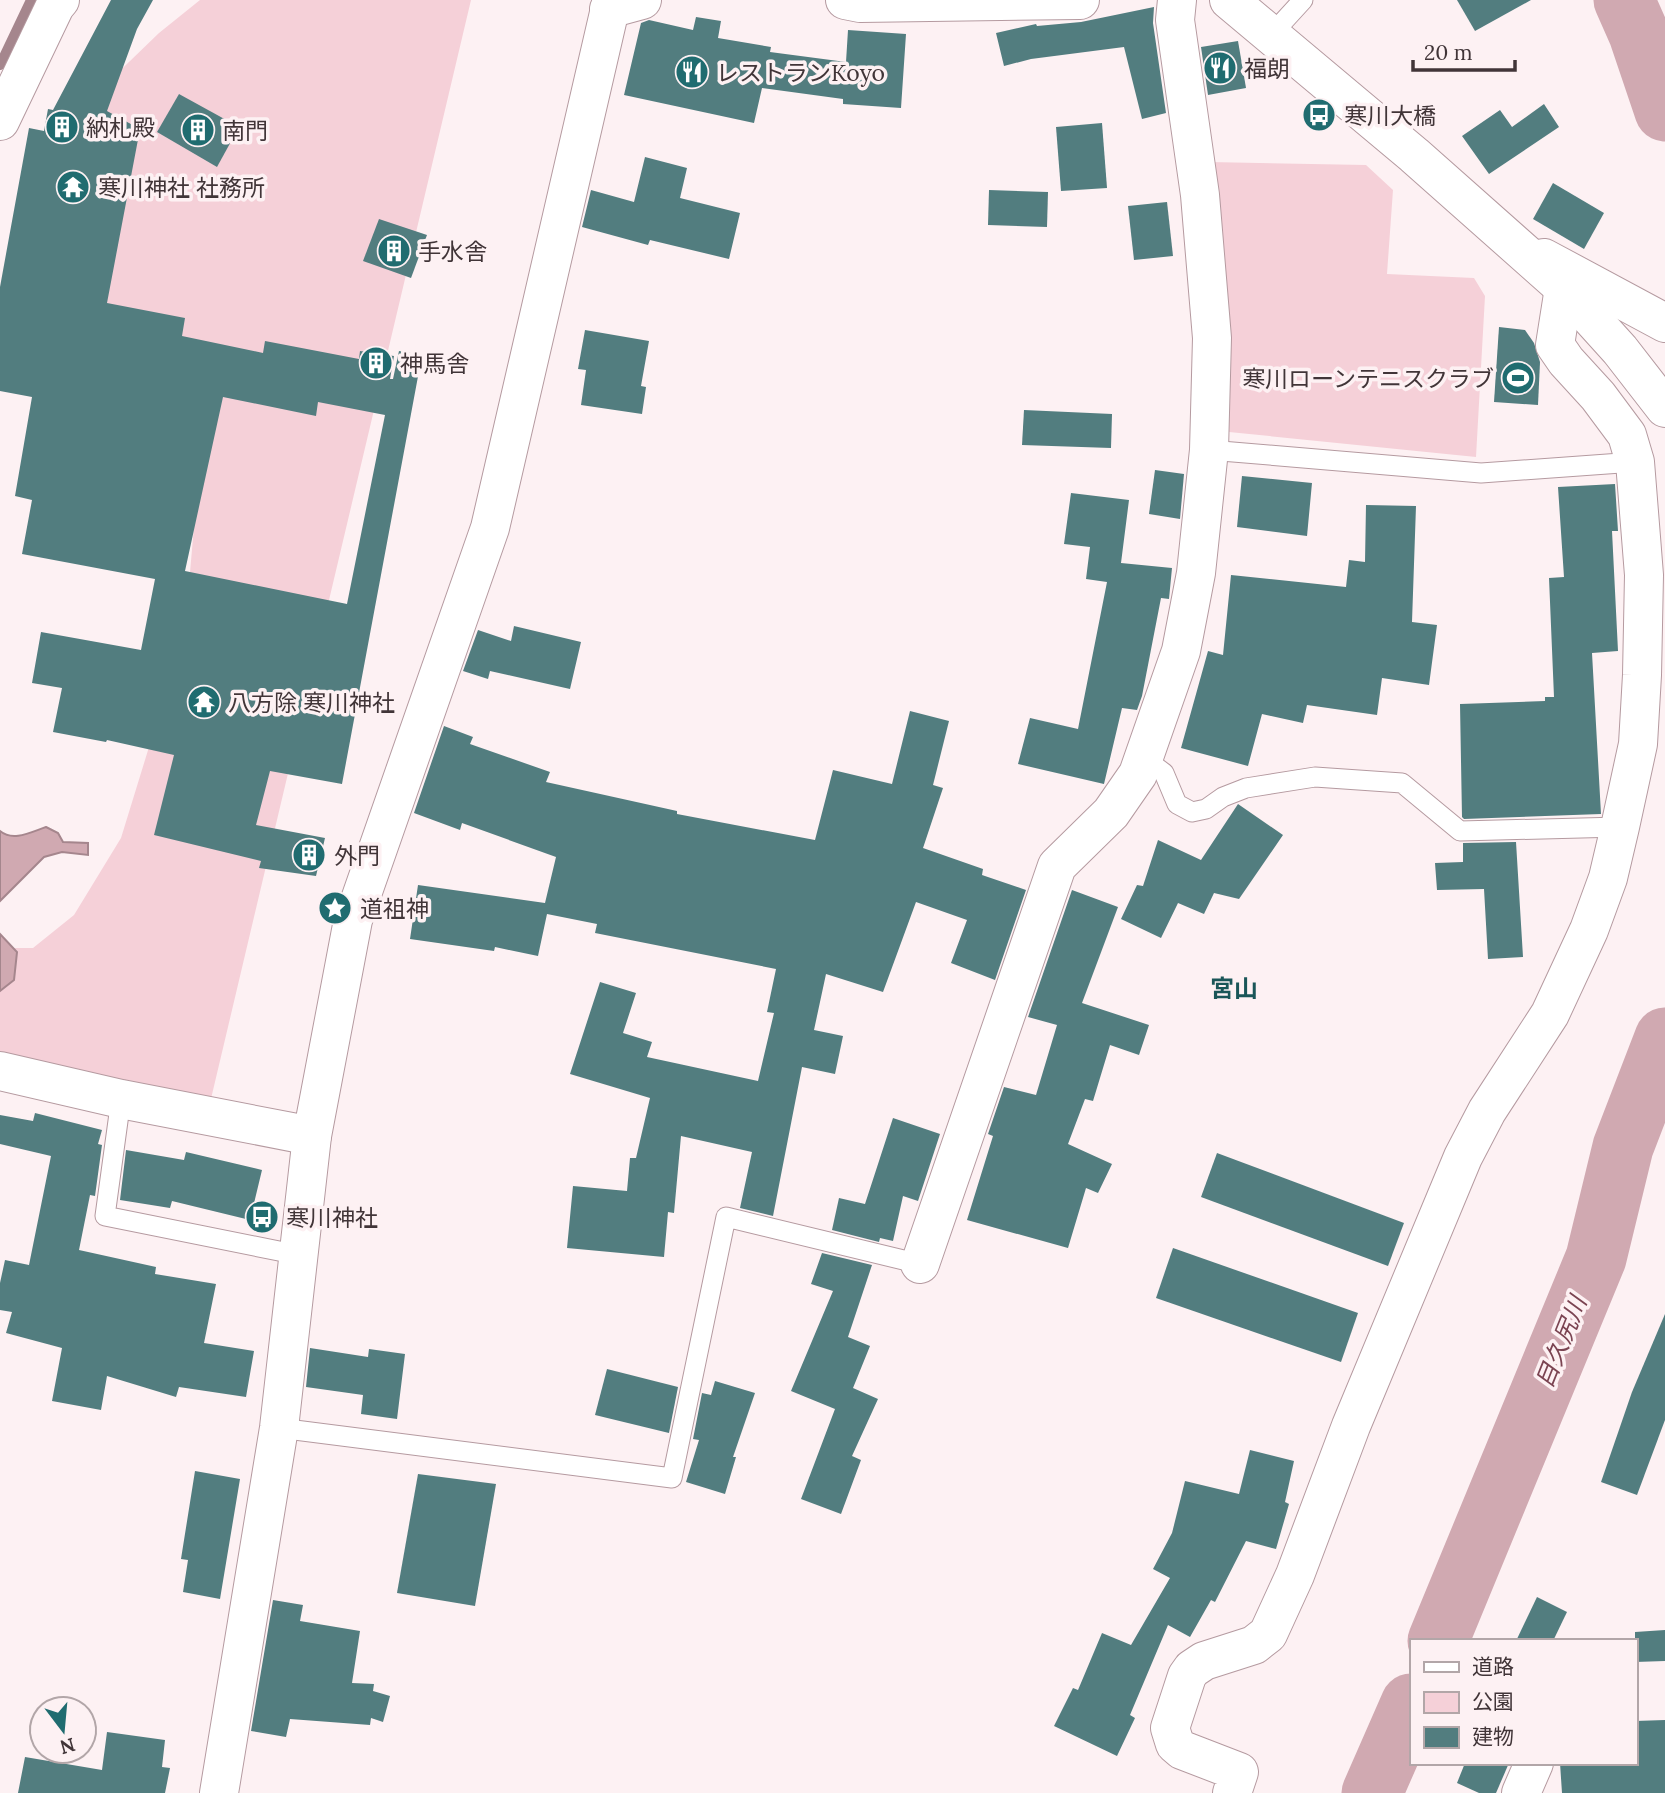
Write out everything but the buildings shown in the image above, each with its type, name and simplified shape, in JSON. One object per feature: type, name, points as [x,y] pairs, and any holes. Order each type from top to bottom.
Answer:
[{"type":"street","points":[[0,121],[60,0]]},
{"type":"street","points":[[845,0],[860,3],[1080,0]]},
{"type":"street","points":[[920,1264],[1057,866],[1111,813],[1138,774],[1181,651],[1196,573],[1209,450],[1212,338],[1200,195],[1175,20],[1177,0]]},
{"type":"street","points":[[1229,0],[1414,155],[1564,288],[1620,351],[1665,408]]},
{"type":"street","points":[[219,1793],[279,1428],[313,1136],[353,920],[490,528],[621,3]]},
{"type":"street","points":[[1511,241],[1665,323]]},
{"type":"street","points":[[1232,1793],[1239,1772],[1182,1750],[1172,1738],[1170,1728],[1187,1676],[1204,1661],[1254,1645],[1268,1634],[1295,1575],[1351,1426],[1463,1157],[1487,1111],[1550,1014],[1589,930],[1608,878],[1620,827],[1638,744],[1642,675],[1644,575],[1636,462],[1627,435],[1555,345],[1564,288]]},
{"type":"street","points":[[0,1071],[313,1136]]},
{"type":"street","points":[[1521,1793],[1533,1765]]},
{"type":"lane","points":[[1271,35],[1303,0]]},
{"type":"lane","points":[[1209,450],[1481,474],[1636,462]]},
{"type":"lane","points":[[1144,758],[1164,773],[1177,804],[1192,813],[1206,809],[1223,797],[1246,788],[1315,777],[1402,783],[1460,831],[1620,827]]},
{"type":"lane","points":[[121,1098],[104,1216],[299,1255]]},
{"type":"lane","points":[[279,1428],[672,1478],[726,1217],[920,1264]]},
{"type":"green space","points":[[200,0],[471,0],[210,1103],[0,1057],[0,948],[33,948],[74,915],[121,838],[185,630],[199,469],[104,319],[72,117],[159,33]]},
{"type":"green space","points":[[1209,162],[1366,165],[1393,190],[1387,274],[1474,278],[1485,296],[1476,457],[1229,432],[1230,347]]},
{"type":"shaded area","points":[[46,827],[58,833],[63,842],[88,843],[88,855],[62,852],[44,857],[0,901],[0,831],[16,836]]},
{"type":"shaded area","points":[[0,934],[17,952],[14,980],[0,991]]},
{"type":"waterway","points":[[0,65],[31,0]]},
{"type":"waterway","name":"目久尻川","points":[[1624,0],[1639,34],[1665,111]]},
{"type":"waterway","name":"目久尻川","points":[[1439,1639],[1596,1258],[1623,1147],[1665,1038]]},
{"type":"waterway","name":"目久尻川","points":[[1372,1793],[1410,1706]]},
{"type":"place","name":"福朗","points":[[1220,68]]},
{"type":"place","name":"レストランKoyo","points":[[692,72]]},
{"type":"place","name":"寒川大橋","points":[[1319,115]]},
{"type":"place","name":"納札殿","points":[[62,127]]},
{"type":"place","name":"南門","points":[[198,130]]},
{"type":"place","name":"寒川神社 社務所","points":[[73,187]]},
{"type":"place","name":"手水舎","points":[[394,251]]},
{"type":"place","name":"神馬舎","points":[[376,363]]},
{"type":"place","name":"寒川ローンテニスクラブ","points":[[1518,378]]},
{"type":"place","name":"八方除 寒川神社","points":[[204,702]]},
{"type":"place","name":"外門","points":[[309,855]]},
{"type":"place","name":"道祖神","points":[[335,908]]},
{"type":"place","name":"寒川神社","points":[[262,1217]]},
{"type":"district","name":"宮山","points":[[1234,988]]}]
